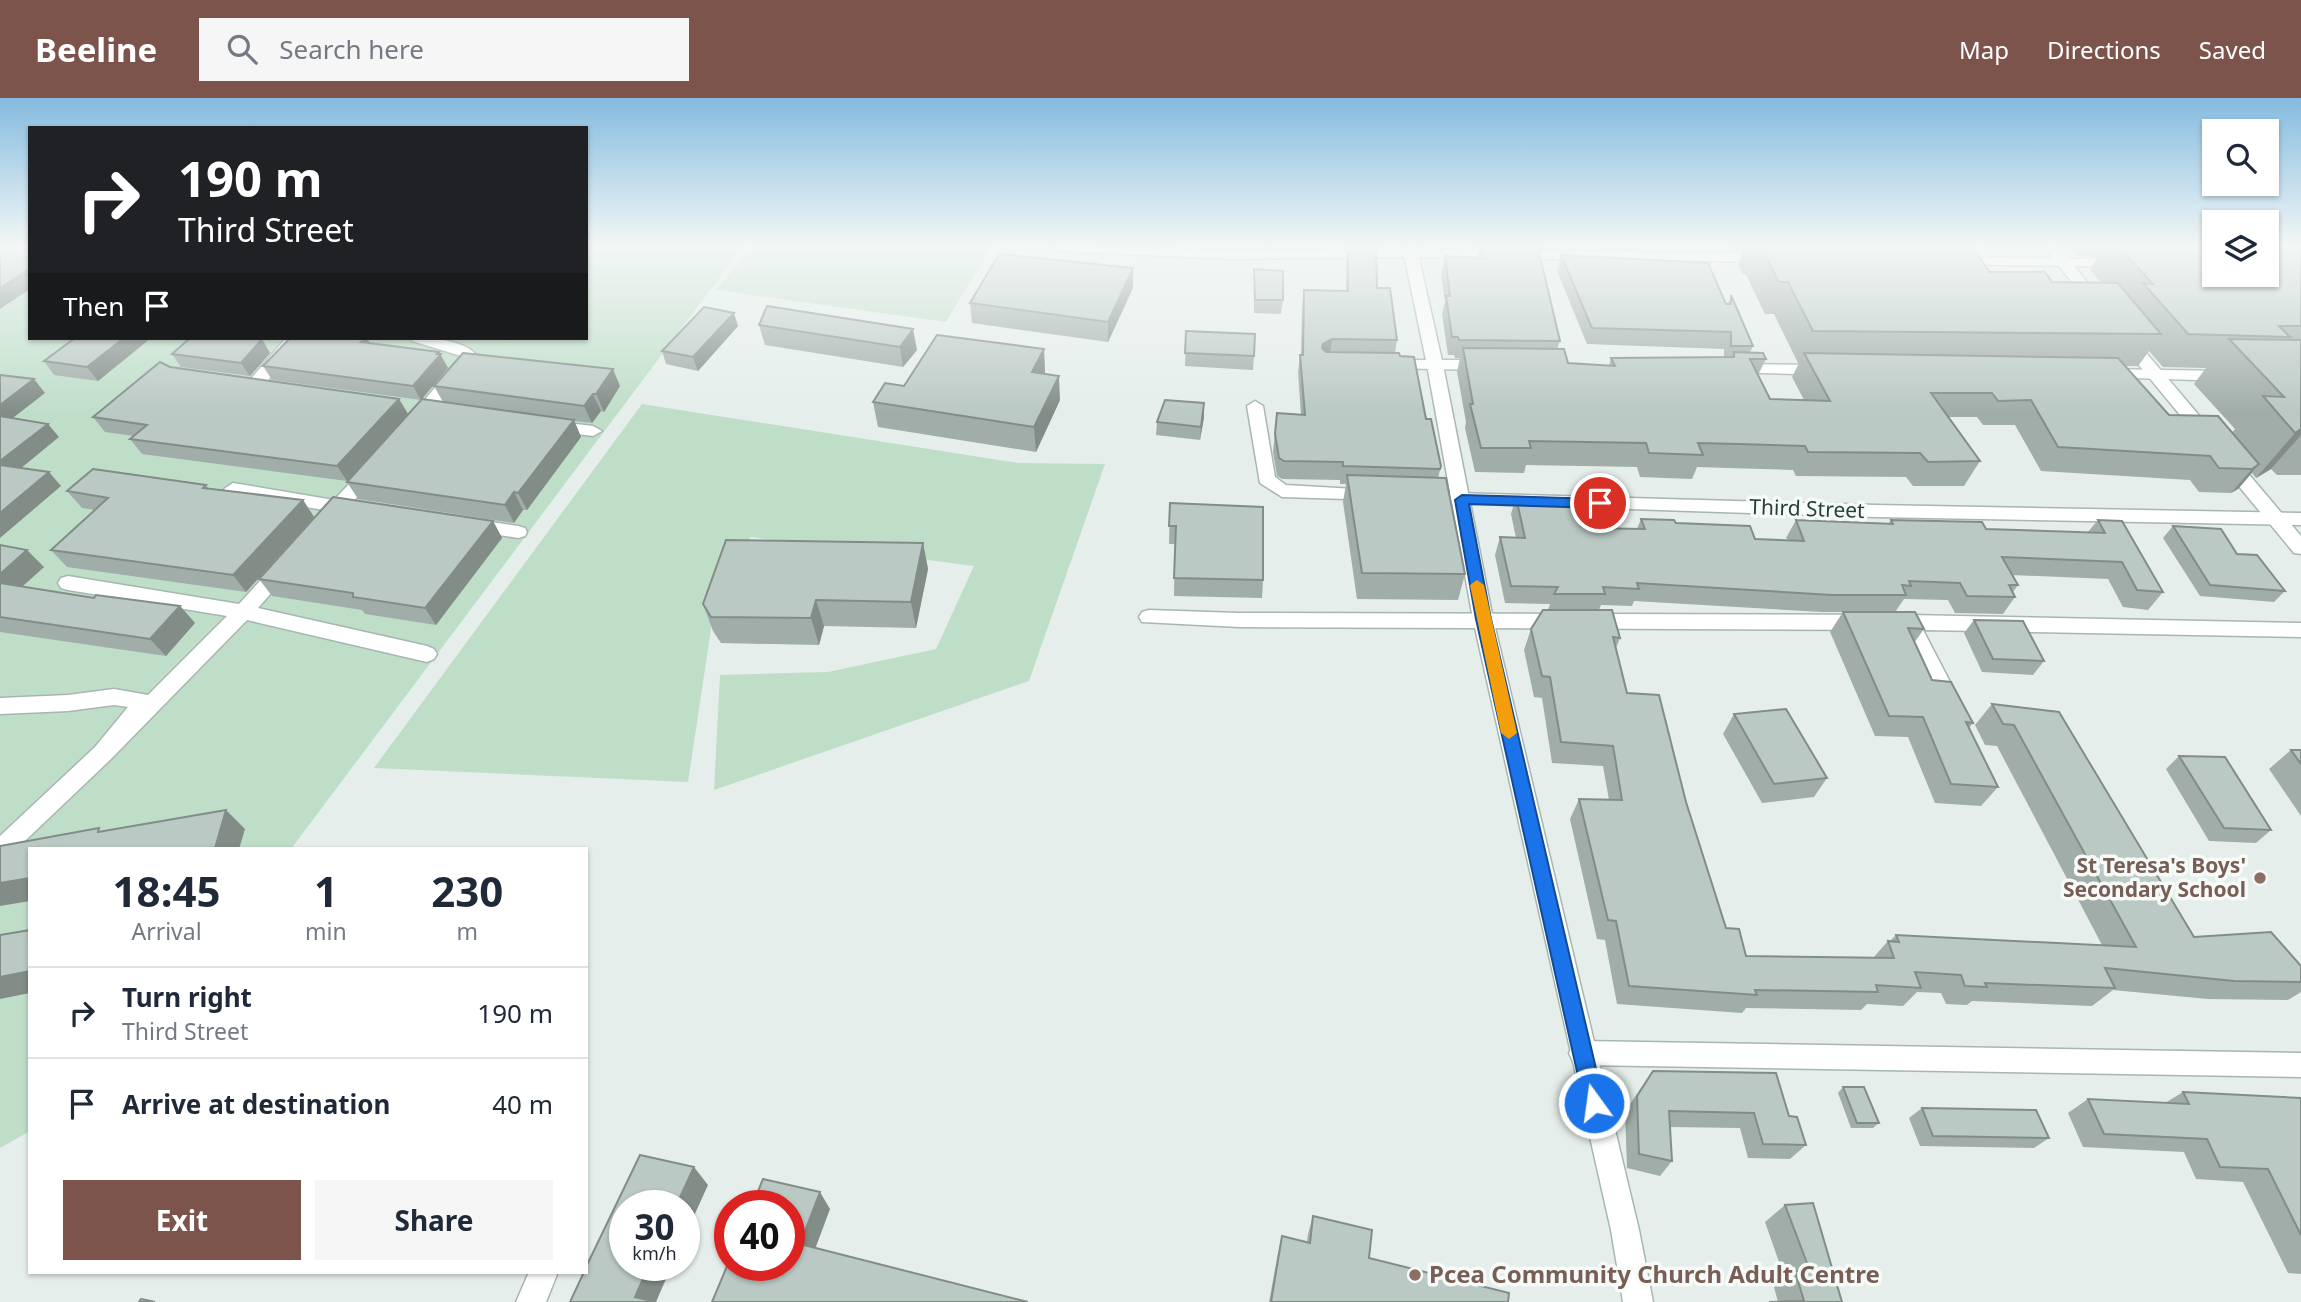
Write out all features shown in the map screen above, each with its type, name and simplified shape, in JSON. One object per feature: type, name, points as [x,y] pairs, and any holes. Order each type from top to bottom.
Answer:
[{"type":"street","points":[[1421,301],[1483,619],[1625,1230],[1638,1302]]},
{"type":"street","points":[[2095,301],[2301,548]]},
{"type":"street","points":[[282,388],[249,384],[292,340]]},
{"type":"street","points":[[401,438],[435,410],[469,356],[467,353],[425,340]]},
{"type":"street","points":[[1367,365],[1504,366]]},
{"type":"street","points":[[1712,368],[1836,370]]},
{"type":"street","points":[[2086,374],[2248,377]]},
{"type":"street","points":[[401,405],[435,410]]},
{"type":"street","name":"Third Street","points":[[1255,407],[1266,479],[1282,491],[1462,500],[1876,512],[2301,519]]},
{"type":"street","points":[[538,424],[593,432]]},
{"type":"street","points":[[312,535],[383,458]]},
{"type":"street","points":[[233,489],[364,510]]},
{"type":"street","points":[[454,523],[518,532]]},
{"type":"street","points":[[0,850],[103,753],[243,612],[295,555]]},
{"type":"street","points":[[68,583],[243,612],[426,654]]},
{"type":"street","points":[[1149,617],[1239,620],[1909,622],[2301,630]]},
{"type":"street","points":[[1909,622],[1959,720]]},
{"type":"street","points":[[0,706],[68,703],[114,697],[140,700],[137,713],[103,753]]},
{"type":"street","points":[[1582,1053],[2301,1065]]},
{"type":"street","points":[[531,1302],[543,1274]]},
{"type":"green space","points":[[0,301],[28,301],[28,340],[588,340],[588,301],[702,301],[292,847],[28,847],[28,1132],[0,1148]]},
{"type":"green space","points":[[796,301],[958,301],[946,322]]},
{"type":"green space","points":[[642,404],[1018,463],[1105,464],[1029,681],[714,790],[720,675],[828,672],[936,649],[974,566],[751,537],[719,576],[688,782],[374,768]]},
{"type":"building","points":[[971,301],[1118,301],[1108,322],[970,303]]},
{"type":"building","points":[[1304,301],[1392,301],[1397,340],[1332,339],[1323,344],[1322,348],[1326,352],[1399,353],[1400,356],[1414,357],[1426,419],[1431,419],[1440,469],[1343,466],[1343,462],[1284,461],[1279,458],[1275,434],[1277,413],[1305,415],[1300,355],[1303,355]]},
{"type":"building","points":[[1447,301],[1551,301],[1560,341],[1459,340],[1458,337],[1452,337]]},
{"type":"building","points":[[1581,301],[1725,301],[1731,304],[1734,301],[1753,346],[1731,346],[1731,332],[1592,328]]},
{"type":"building","points":[[1798,301],[2133,301],[2161,334],[1813,331]]},
{"type":"building","points":[[2159,301],[2301,301],[2301,326],[2279,326],[2290,337],[2188,334]]},
{"type":"building","points":[[767,306],[913,329],[900,347],[759,325]]},
{"type":"building","points":[[704,307],[734,313],[693,357],[662,351]]},
{"type":"building","points":[[1186,331],[1255,334],[1254,356],[1185,353]]},
{"type":"building","points":[[937,335],[1044,349],[1032,372],[1059,376],[1034,427],[873,402],[885,383],[904,386]]},
{"type":"building","points":[[2229,339],[2301,340],[2301,429],[2295,433],[2263,396],[2284,397]]},
{"type":"building","points":[[72,340],[121,340],[87,367],[44,361]]},
{"type":"building","points":[[188,340],[261,340],[241,363],[172,354]]},
{"type":"building","points":[[288,340],[364,340],[361,342],[441,354],[413,386],[263,366]]},
{"type":"building","points":[[1463,348],[1564,349],[1568,363],[1615,366],[1611,358],[1734,357],[1734,352],[1763,353],[1766,359],[1750,359],[1770,399],[1830,401],[1804,353],[2118,358],[2169,415],[2218,416],[2259,464],[2252,469],[2219,468],[2210,456],[2058,447],[2031,400],[1998,401],[1992,393],[1931,393],[1980,461],[1928,462],[1920,453],[1808,452],[1805,446],[1739,444],[1698,443],[1703,455],[1649,453],[1646,443],[1529,441],[1531,448],[1481,448],[1470,404],[1473,404]]},
{"type":"building","points":[[463,353],[613,369],[584,406],[434,386]]},
{"type":"building","points":[[160,362],[170,367],[399,399],[337,466],[130,439],[147,425],[93,417]]},
{"type":"building","points":[[0,375],[34,379],[0,405]]},
{"type":"building","points":[[422,399],[574,420],[518,493],[514,492],[505,505],[347,482]]},
{"type":"building","points":[[1165,400],[1204,403],[1201,427],[1157,422]]},
{"type":"building","points":[[0,416],[48,424],[0,461]]},
{"type":"building","points":[[0,465],[49,472],[0,513]]},
{"type":"building","points":[[93,469],[206,485],[203,488],[303,500],[233,575],[51,550],[108,498],[67,491]]},
{"type":"building","points":[[1347,475],[1446,478],[1465,574],[1362,573]]},
{"type":"building","points":[[333,497],[493,521],[425,608],[353,597],[353,593],[259,579]]},
{"type":"building","points":[[1516,497],[1578,499],[1585,528],[1645,529],[1641,519],[1674,520],[1676,523],[1750,526],[1755,539],[1804,541],[1796,520],[1893,524],[1891,520],[1982,522],[1986,529],[2105,533],[2098,520],[2122,521],[2163,592],[2137,590],[2122,562],[2002,557],[2018,585],[2009,585],[2015,597],[1967,596],[1960,583],[1909,581],[1911,586],[1902,585],[1906,595],[1832,595],[1637,583],[1639,589],[1603,587],[1605,594],[1554,594],[1558,587],[1511,586],[1500,537],[1525,538]]},
{"type":"building","points":[[1170,503],[1263,507],[1263,580],[1174,578],[1176,526],[1169,526]]},
{"type":"building","points":[[2173,526],[2221,529],[2237,554],[2257,555],[2285,591],[2210,585]]},
{"type":"building","points":[[726,540],[923,543],[911,602],[816,600],[811,618],[711,617],[703,604]]},
{"type":"building","points":[[0,545],[27,550],[0,574]]},
{"type":"building","points":[[0,583],[94,598],[96,595],[180,606],[150,639],[0,617]]},
{"type":"building","points":[[1543,610],[1612,610],[1620,638],[1613,637],[1627,693],[1659,695],[1686,802],[1726,928],[1739,929],[1746,956],[1894,958],[1888,941],[1899,942],[1896,935],[2136,947],[2014,725],[2003,724],[1992,704],[2059,712],[2194,937],[2271,932],[2301,966],[2301,982],[2234,981],[2105,968],[2115,988],[1985,983],[1987,987],[1965,986],[1961,975],[1915,972],[1921,988],[1876,985],[1878,992],[1755,990],[1757,995],[1629,986],[1616,921],[1608,920],[1579,799],[1622,800],[1613,746],[1561,742],[1550,677],[1542,676],[1531,629]]},
{"type":"building","points":[[1843,612],[1915,612],[1924,629],[1908,628],[1932,680],[1951,682],[1973,723],[1966,722],[1998,787],[1951,784],[1923,717],[1889,716]]},
{"type":"building","points":[[1974,620],[2023,621],[2044,661],[1993,659]]},
{"type":"building","points":[[1786,709],[1827,778],[1774,784],[1734,714]]},
{"type":"building","points":[[2291,750],[2301,750],[2301,764]]},
{"type":"building","points":[[2179,756],[2225,757],[2271,830],[2224,828]]},
{"type":"building","points":[[226,810],[215,847],[28,847],[28,878],[0,883],[0,846],[99,828],[98,832]]},
{"type":"building","points":[[28,930],[28,971],[0,977],[0,935]]},
{"type":"building","points":[[1653,1071],[1776,1073],[1789,1116],[1797,1117],[1806,1145],[1763,1144],[1754,1113],[1669,1111],[1672,1161],[1639,1154],[1637,1096]]},
{"type":"building","points":[[1843,1087],[1864,1087],[1879,1123],[1857,1123]]},
{"type":"building","points":[[2183,1092],[2301,1098],[2301,1235],[2268,1169],[2220,1167],[2207,1139],[2104,1134],[2088,1099],[2189,1104]]},
{"type":"building","points":[[1922,1108],[2036,1110],[2049,1138],[1933,1136]]},
{"type":"building","points":[[640,1155],[694,1167],[683,1190],[623,1190]]},
{"type":"building","points":[[763,1179],[820,1192],[805,1231],[805,1190],[759,1190]]},
{"type":"building","points":[[1813,1203],[1842,1302],[1769,1302],[1804,1301],[1795,1271],[1810,1271],[1785,1205]]},
{"type":"building","points":[[1313,1216],[1372,1230],[1369,1258],[1509,1293],[1508,1302],[1271,1302],[1282,1236],[1310,1243]]},
{"type":"building","points":[[609,1219],[609,1281],[642,1281],[635,1297],[656,1302],[570,1302],[583,1274],[588,1274],[588,1263]]},
{"type":"building","points":[[805,1245],[1028,1302],[712,1302],[721,1281],[805,1281]]},
{"type":"slow traffic","points":[[1477,585],[1509,733]]},
{"type":"place","name":"St Teresa's Boys' Secondary School","points":[[2260,878]]},
{"type":"place","name":"Pcea Community Church Adult Centre","points":[[1415,1275]]},
{"type":"route","points":[[1594,1103],[1483,619],[1462,500],[1600,503]]}]
